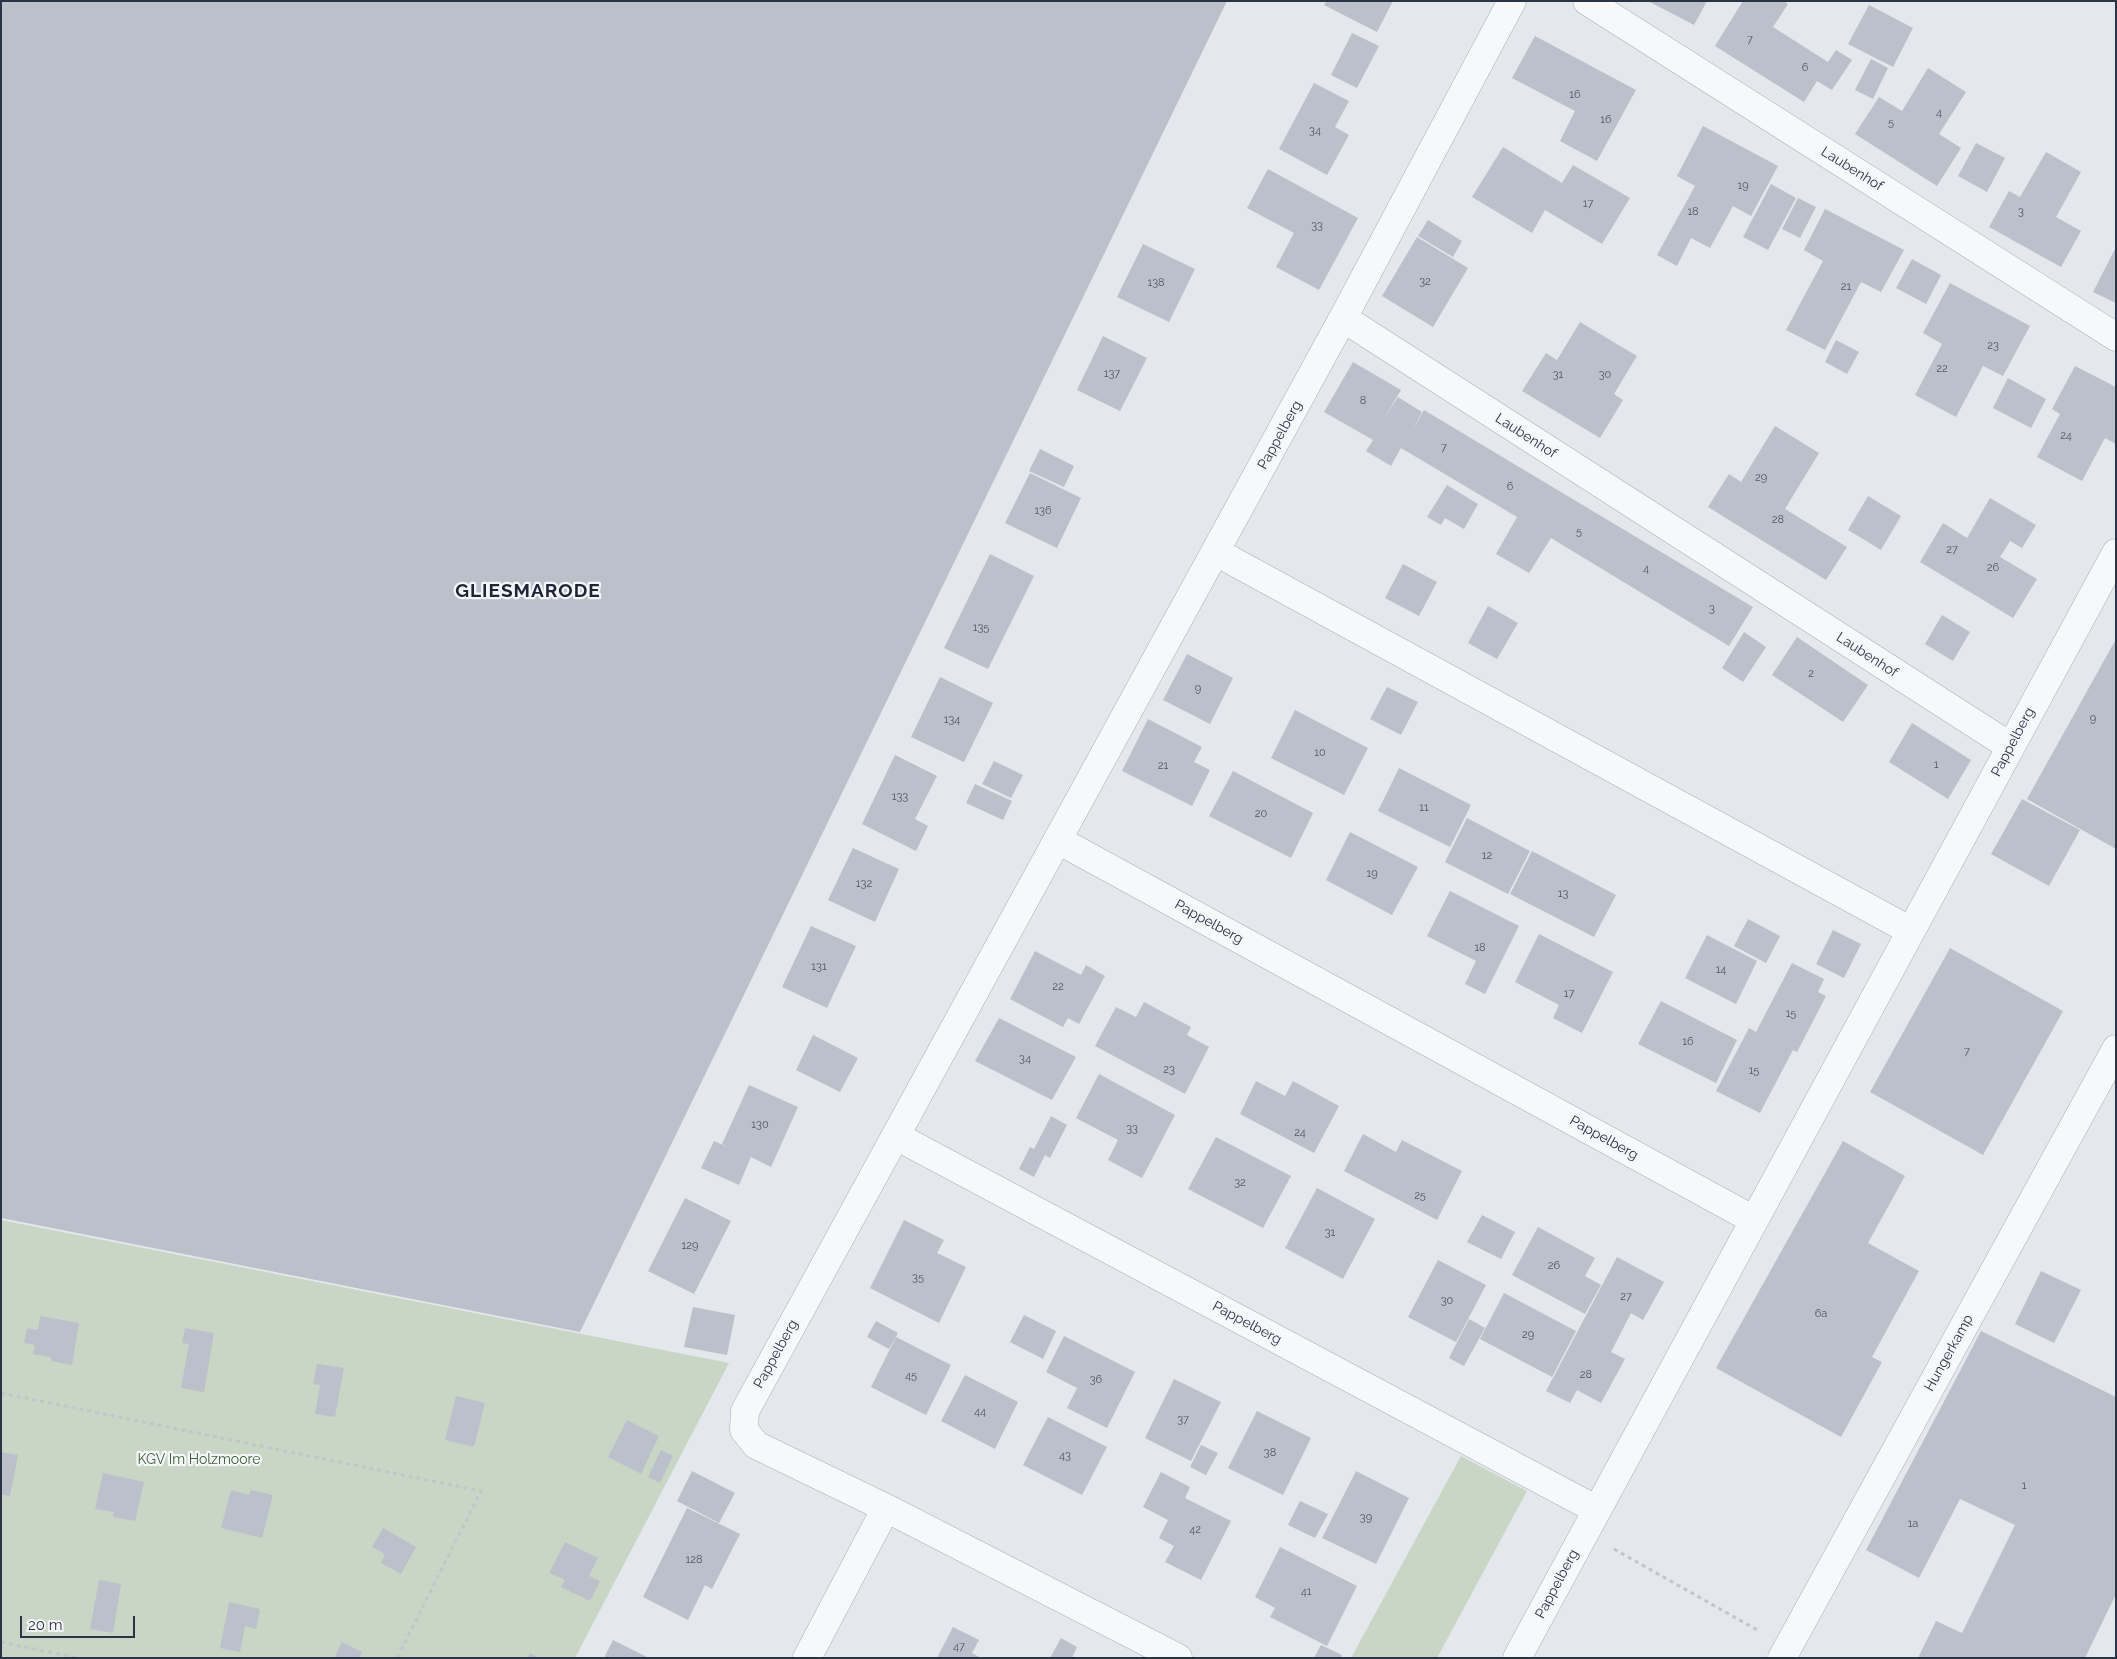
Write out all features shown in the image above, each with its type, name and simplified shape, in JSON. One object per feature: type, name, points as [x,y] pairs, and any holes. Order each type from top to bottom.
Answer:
[{"type":"street","points":[[1343,318],[1512,1]]},
{"type":"street","name":"Laubenhof","points":[[1588,1],[2116,337]]},
{"type":"street","name":"Pappelberg","points":[[1178,1658],[886,1508],[756,1445],[744,1430],[745,1411],[1343,318]]},
{"type":"street","name":"Laubenhof","points":[[1343,318],[2011,747]]},
{"type":"street","points":[[1216,552],[1911,931]]},
{"type":"street","name":"Pappelberg","points":[[1517,1658],[2116,554]]},
{"type":"street","name":"Pappelberg","points":[[1058,840],[1754,1220]]},
{"type":"street","name":"Hungerkamp","points":[[1785,1652],[2116,1048]]},
{"type":"street","name":"Pappelberg","points":[[896,1136],[1591,1521]]},
{"type":"street","points":[[807,1658],[886,1508]]},
{"type":"path","points":[[1,1393],[481,1491],[397,1658]]},
{"type":"path","points":[[1591,1521],[1785,1652]]},
{"type":"path","points":[[1,1642],[78,1658]]},
{"type":"green space","name":"KGV Im Holzmoore","points":[[1,1220],[729,1363],[575,1658],[1,1658]]},
{"type":"green space","points":[[1461,1456],[1527,1491],[1437,1658],[1351,1658]]},
{"type":"building","points":[[1,1],[1227,1],[580,1332],[1,1218]]},
{"type":"building","points":[[1327,1],[1393,1],[1377,32],[1324,5]]},
{"type":"building","points":[[1648,1],[1707,1],[1694,25]]},
{"type":"building","points":[[1743,1],[1784,1],[1788,4],[1773,27],[1828,62],[1836,50],[1852,60],[1832,90],[1817,81],[1804,102],[1715,46]]},
{"type":"building","points":[[1869,5],[1913,28],[1893,67],[1848,44]]},
{"type":"building","points":[[1352,33],[1379,46],[1357,88],[1331,75]]},
{"type":"building","points":[[1535,36],[1636,90],[1597,161],[1560,141],[1575,111],[1512,78]]},
{"type":"building","points":[[1871,59],[1888,68],[1873,99],[1855,90]]},
{"type":"building","points":[[1928,68],[1966,92],[1939,134],[1961,148],[1937,186],[1855,134],[1879,97],[1902,111]]},
{"type":"building","points":[[1314,83],[1349,101],[1335,127],[1349,135],[1327,175],[1279,149]]},
{"type":"building","points":[[1703,126],[1778,166],[1751,216],[1733,206],[1710,248],[1691,238],[1677,266],[1657,255],[1695,186],[1677,176]]},
{"type":"building","points":[[1976,143],[2005,158],[1987,192],[1958,176]]},
{"type":"building","points":[[1503,147],[1562,183],[1573,165],[1630,198],[1602,244],[1545,210],[1532,233],[1472,197]]},
{"type":"building","points":[[2046,152],[2081,172],[2056,217],[2081,231],[2061,267],[1989,227],[2009,191],[2020,197]]},
{"type":"building","points":[[1268,169],[1358,218],[1319,290],[1276,267],[1294,233],[1247,208]]},
{"type":"building","points":[[1771,184],[1796,198],[1768,250],[1743,237]]},
{"type":"building","points":[[1798,198],[1816,207],[1800,238],[1782,229]]},
{"type":"building","points":[[1825,209],[1904,250],[1881,292],[1861,282],[1825,350],[1786,330],[1823,261],[1804,250]]},
{"type":"building","points":[[1428,220],[1462,241],[1453,257],[1418,236]]},
{"type":"building","points":[[1417,237],[1468,268],[1433,327],[1382,296]]},
{"type":"building","points":[[1143,244],[1195,269],[1169,322],[1117,297]]},
{"type":"building","points":[[2116,247],[2116,303],[2093,292]]},
{"type":"building","points":[[1912,259],[1941,275],[1926,304],[1896,288]]},
{"type":"building","points":[[1950,283],[2030,326],[2003,376],[1983,366],[1956,417],[1915,395],[1942,344],[1923,333]]},
{"type":"building","points":[[1580,322],[1637,356],[1614,394],[1623,400],[1600,438],[1522,391],[1546,353],[1557,360]]},
{"type":"building","points":[[1103,336],[1147,358],[1120,411],[1077,390]]},
{"type":"building","points":[[1836,340],[1859,352],[1847,374],[1825,362]]},
{"type":"building","points":[[1353,362],[1401,390],[1382,422],[1398,397],[1422,412],[1413,430],[1424,410],[1753,607],[1729,646],[1551,538],[1529,573],[1496,554],[1517,517],[1401,448],[1391,466],[1366,451],[1373,440],[1324,412]]},
{"type":"building","points":[[2075,366],[2116,387],[2116,444],[2105,438],[2082,481],[2037,457],[2060,414],[2052,409]]},
{"type":"building","points":[[2008,378],[2046,399],[2031,428],[1993,408]]},
{"type":"building","points":[[1775,426],[1819,453],[1785,509],[1847,547],[1826,580],[1708,507],[1729,474],[1741,482]]},
{"type":"building","points":[[1040,449],[1074,466],[1064,487],[1029,471]]},
{"type":"building","points":[[1030,473],[1081,498],[1057,548],[1005,523]]},
{"type":"building","points":[[1447,485],[1478,504],[1464,529],[1445,518],[1441,525],[1427,517]]},
{"type":"building","points":[[1868,496],[1901,516],[1881,550],[1848,530]]},
{"type":"building","points":[[1990,498],[2036,525],[2022,548],[2010,541],[2000,557],[2037,579],[2013,618],[1920,562],[1943,523],[1967,538]]},
{"type":"building","points":[[990,554],[1034,576],[988,669],[944,648]]},
{"type":"building","points":[[1403,564],[1437,582],[1419,616],[1385,598]]},
{"type":"building","points":[[1488,606],[1518,623],[1497,659],[1468,643]]},
{"type":"building","points":[[1942,615],[1970,632],[1953,661],[1925,644]]},
{"type":"building","points":[[1744,632],[1766,647],[1743,682],[1722,668]]},
{"type":"building","points":[[1797,637],[1868,685],[1843,722],[1772,675]]},
{"type":"building","points":[[2116,639],[2116,849],[2027,799]]},
{"type":"building","points":[[1187,654],[1233,678],[1210,724],[1163,700]]},
{"type":"building","points":[[940,677],[993,703],[964,762],[911,737]]},
{"type":"building","points":[[1387,687],[1418,702],[1401,735],[1370,719]]},
{"type":"building","points":[[1295,710],[1368,748],[1344,795],[1271,758]]},
{"type":"building","points":[[1148,719],[1202,747],[1194,762],[1210,770],[1192,806],[1122,771]]},
{"type":"building","points":[[1912,723],[1971,760],[1948,799],[1889,762]]},
{"type":"building","points":[[895,755],[937,776],[915,819],[928,826],[916,851],[862,824]]},
{"type":"building","points":[[994,761],[1023,775],[1011,798],[982,784]]},
{"type":"building","points":[[1399,768],[1471,805],[1450,847],[1378,811]]},
{"type":"building","points":[[1233,771],[1313,813],[1291,858],[1209,816]]},
{"type":"building","points":[[975,784],[1012,801],[1003,820],[966,803]]},
{"type":"building","points":[[2022,799],[2080,830],[2049,886],[1991,854]]},
{"type":"building","points":[[1467,818],[1530,851],[1508,894],[1445,862]]},
{"type":"building","points":[[1350,832],[1418,867],[1392,915],[1326,880]]},
{"type":"building","points":[[853,848],[899,869],[875,922],[828,900]]},
{"type":"building","points":[[1532,851],[1616,895],[1594,937],[1510,894]]},
{"type":"building","points":[[1450,891],[1519,926],[1485,994],[1465,984],[1476,961],[1427,936]]},
{"type":"building","points":[[1748,919],[1780,936],[1766,963],[1734,946]]},
{"type":"building","points":[[811,926],[856,946],[827,1008],[782,987]]},
{"type":"building","points":[[1833,930],[1861,944],[1844,978],[1816,964]]},
{"type":"building","points":[[1539,934],[1613,972],[1582,1033],[1553,1018],[1559,1005],[1515,982]]},
{"type":"building","points":[[1707,935],[1757,961],[1736,1004],[1685,978]]},
{"type":"building","points":[[1950,948],[2063,1011],[1983,1155],[1870,1092]]},
{"type":"building","points":[[1035,951],[1081,975],[1086,965],[1105,976],[1079,1024],[1068,1018],[1063,1027],[1010,999]]},
{"type":"building","points":[[1792,963],[1824,979],[1818,992],[1826,996],[1797,1052],[1793,1050],[1760,1113],[1716,1091],[1749,1028],[1756,1032]]},
{"type":"building","points":[[1661,1001],[1737,1040],[1716,1083],[1638,1044]]},
{"type":"building","points":[[1144,1002],[1191,1027],[1187,1035],[1209,1047],[1185,1094],[1095,1046],[1116,1007],[1136,1017]]},
{"type":"building","points":[[999,1018],[1076,1057],[1052,1100],[975,1061]]},
{"type":"building","points":[[813,1035],[858,1058],[840,1092],[796,1070]]},
{"type":"building","points":[[1099,1074],[1175,1115],[1142,1178],[1108,1160],[1118,1140],[1076,1118]]},
{"type":"building","points":[[1256,1081],[1285,1096],[1293,1081],[1339,1106],[1314,1153],[1240,1114]]},
{"type":"building","points":[[749,1085],[798,1107],[771,1167],[751,1157],[739,1185],[701,1168],[714,1141],[730,1148],[722,1144]]},
{"type":"building","points":[[1051,1116],[1067,1125],[1050,1158],[1045,1155],[1034,1177],[1019,1169],[1030,1147],[1034,1149]]},
{"type":"building","points":[[1363,1134],[1396,1152],[1402,1140],[1462,1171],[1437,1220],[1344,1171]]},
{"type":"building","points":[[1216,1137],[1291,1176],[1263,1228],[1188,1189]]},
{"type":"building","points":[[1843,1141],[1905,1176],[1868,1243],[1919,1271],[1872,1357],[1882,1362],[1841,1437],[1716,1368]]},
{"type":"building","points":[[1317,1188],[1375,1219],[1343,1279],[1285,1248]]},
{"type":"building","points":[[685,1198],[731,1221],[694,1294],[648,1271]]},
{"type":"building","points":[[1482,1215],[1515,1232],[1501,1259],[1467,1242]]},
{"type":"building","points":[[904,1220],[944,1240],[937,1253],[966,1267],[939,1323],[870,1288]]},
{"type":"building","points":[[1538,1227],[1595,1258],[1585,1276],[1601,1285],[1585,1314],[1512,1275]]},
{"type":"building","points":[[1617,1257],[1664,1282],[1643,1320],[1631,1313],[1611,1352],[1625,1359],[1601,1403],[1577,1390],[1570,1403],[1546,1391]]},
{"type":"building","points":[[1438,1260],[1486,1285],[1456,1342],[1408,1317]]},
{"type":"building","points":[[2041,1271],[2081,1290],[2054,1343],[2015,1324]]},
{"type":"building","points":[[1504,1293],[1576,1331],[1552,1377],[1480,1339]]},
{"type":"building","points":[[693,1307],[735,1315],[727,1355],[684,1347]]},
{"type":"building","points":[[1024,1315],[1056,1331],[1043,1359],[1010,1342]]},
{"type":"building","points":[[40,1316],[79,1323],[72,1365],[51,1361],[51,1357],[33,1354],[35,1345],[24,1343],[27,1328],[38,1330]]},
{"type":"building","points":[[1469,1319],[1485,1328],[1464,1366],[1449,1358]]},
{"type":"building","points":[[876,1321],[898,1333],[889,1349],[867,1337]]},
{"type":"building","points":[[185,1328],[214,1333],[204,1392],[181,1388],[189,1344],[182,1343]]},
{"type":"building","points":[[1981,1331],[2116,1397],[2116,1594],[2085,1658],[1918,1658],[1936,1621],[1962,1633],[2015,1525],[1960,1499],[1919,1578],[1866,1550]]},
{"type":"building","points":[[1064,1336],[1135,1372],[1107,1428],[1067,1408],[1077,1388],[1046,1372]]},
{"type":"building","points":[[896,1337],[951,1365],[926,1415],[871,1387]]},
{"type":"building","points":[[317,1364],[344,1368],[335,1417],[315,1414],[320,1385],[313,1384]]},
{"type":"building","points":[[965,1375],[1018,1402],[995,1449],[941,1421]]},
{"type":"building","points":[[1174,1379],[1221,1402],[1191,1461],[1145,1438]]},
{"type":"building","points":[[456,1396],[485,1403],[474,1447],[445,1440]]},
{"type":"building","points":[[1257,1411],[1311,1438],[1283,1495],[1228,1468]]},
{"type":"building","points":[[1048,1417],[1107,1447],[1082,1495],[1023,1465]]},
{"type":"building","points":[[627,1420],[659,1436],[641,1474],[608,1457]]},
{"type":"building","points":[[1201,1445],[1218,1453],[1206,1475],[1190,1467]]},
{"type":"building","points":[[661,1450],[673,1456],[660,1483],[648,1477]]},
{"type":"building","points":[[1,1452],[18,1455],[10,1496],[1,1494]]},
{"type":"building","points":[[692,1471],[735,1493],[719,1523],[677,1501]]},
{"type":"building","points":[[1356,1471],[1409,1498],[1376,1564],[1322,1538]]},
{"type":"building","points":[[1161,1472],[1190,1487],[1185,1498],[1231,1521],[1201,1580],[1165,1562],[1174,1546],[1159,1538],[1168,1520],[1143,1507]]},
{"type":"building","points":[[103,1473],[144,1482],[135,1521],[113,1517],[114,1512],[95,1509]]},
{"type":"building","points":[[231,1490],[249,1495],[251,1490],[273,1495],[262,1538],[221,1528]]},
{"type":"building","points":[[1300,1501],[1328,1514],[1315,1538],[1288,1525]]},
{"type":"building","points":[[687,1508],[740,1534],[712,1589],[705,1585],[688,1620],[643,1597]]},
{"type":"building","points":[[383,1528],[416,1547],[401,1574],[381,1563],[385,1554],[372,1547]]},
{"type":"building","points":[[565,1542],[598,1558],[589,1576],[600,1581],[590,1601],[561,1587],[565,1580],[549,1573]]},
{"type":"building","points":[[1280,1547],[1357,1586],[1327,1646],[1270,1617],[1275,1608],[1255,1597]]},
{"type":"building","points":[[99,1580],[121,1584],[113,1633],[90,1629]]},
{"type":"building","points":[[229,1602],[260,1609],[256,1629],[245,1626],[240,1652],[220,1648]]},
{"type":"building","points":[[953,1627],[979,1640],[972,1653],[981,1658],[937,1658]]},
{"type":"building","points":[[1061,1638],[1077,1647],[1072,1658],[1050,1658]]},
{"type":"building","points":[[613,1640],[649,1658],[604,1658]]},
{"type":"building","points":[[342,1642],[362,1652],[359,1658],[334,1658]]},
{"type":"building","points":[[1321,1645],[1342,1655],[1341,1658],[1314,1658]]},
{"type":"building","points":[[530,1653],[539,1658],[528,1658]]},
{"type":"district","name":"GLIESMARODE","points":[[528,591]]}]
